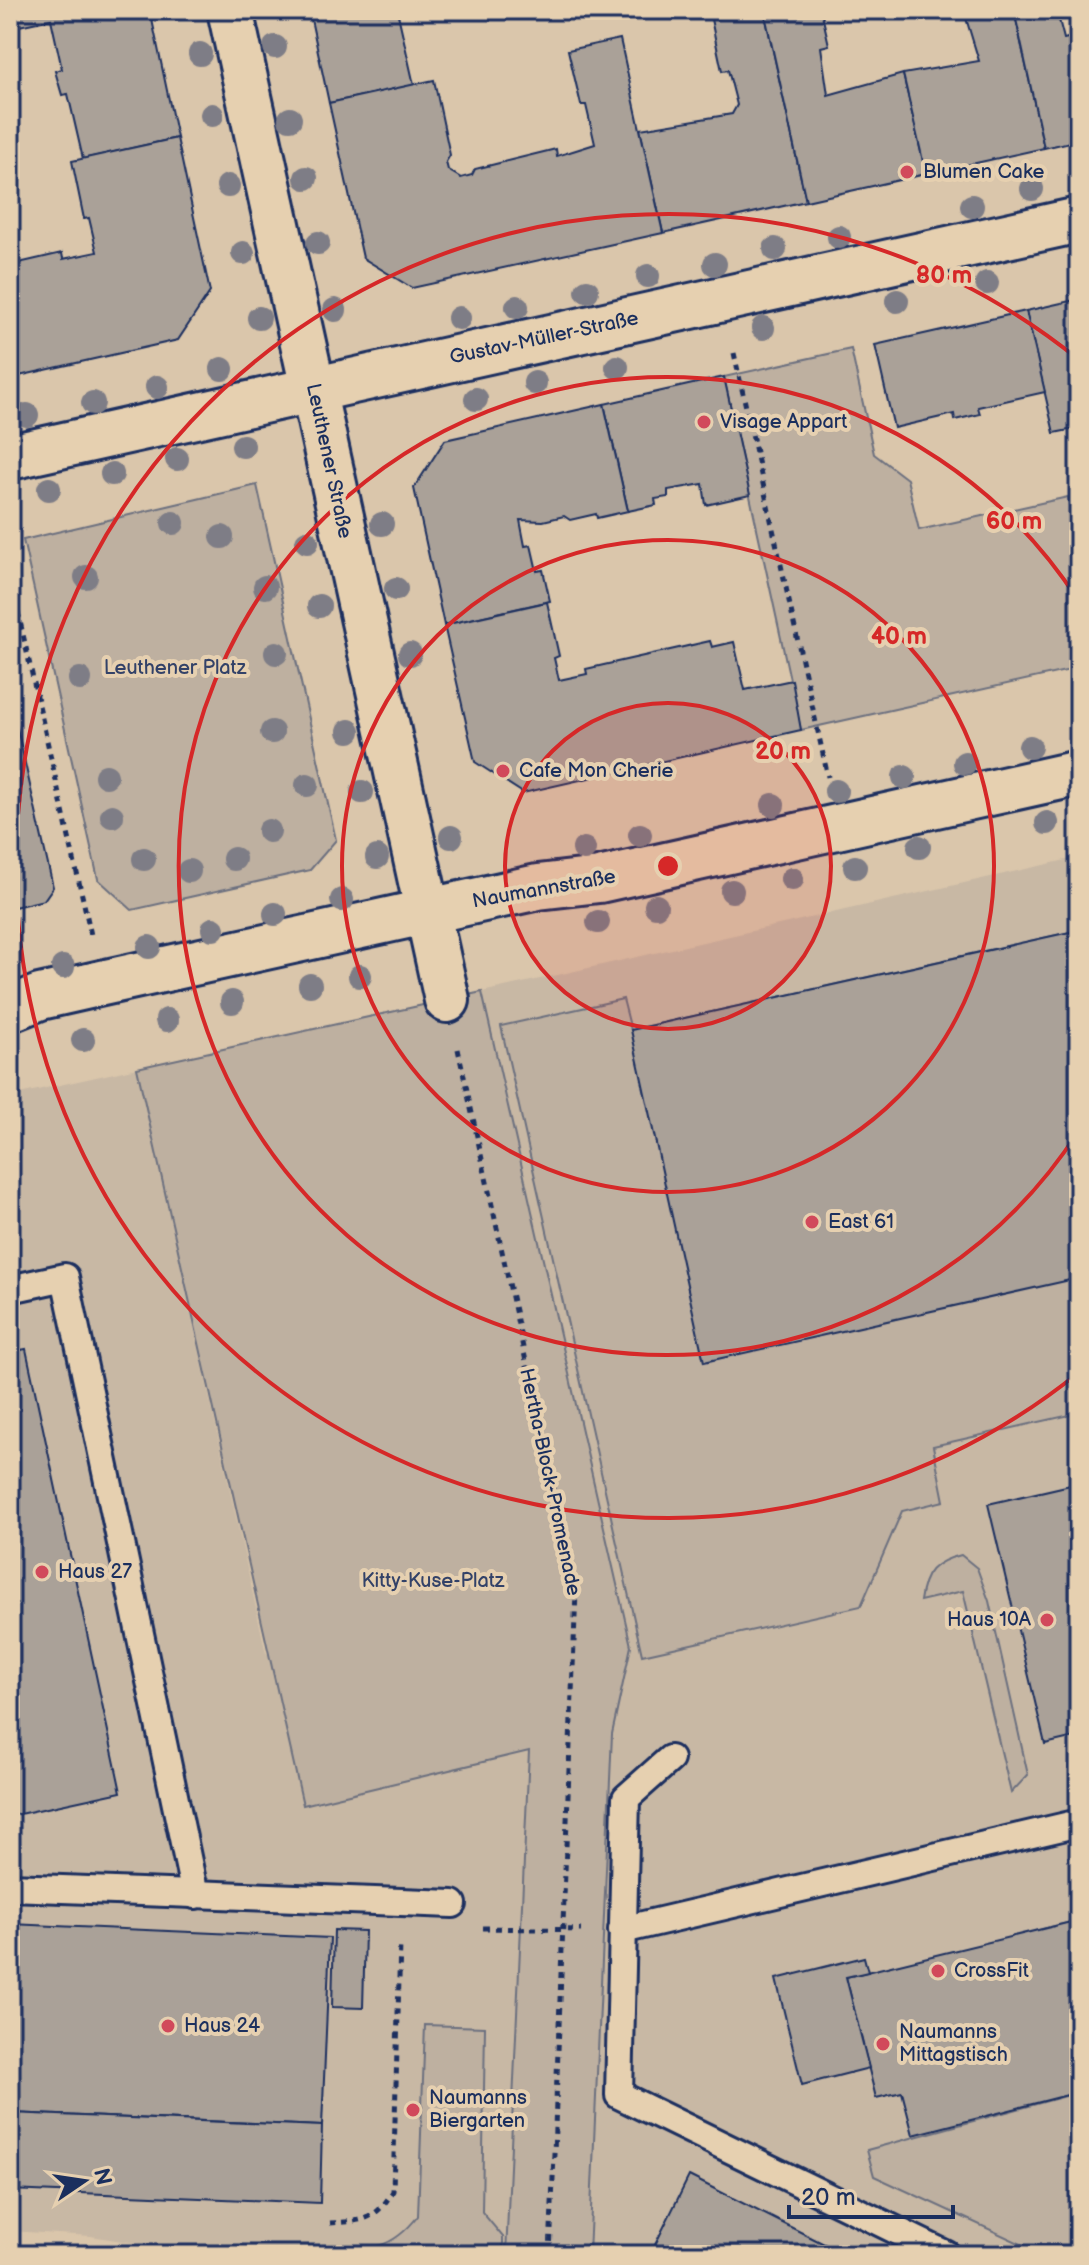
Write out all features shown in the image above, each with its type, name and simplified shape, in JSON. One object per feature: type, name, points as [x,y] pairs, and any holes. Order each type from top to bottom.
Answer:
[{"type":"street","name":"Leuthener Straße","points":[[230,10],[427,911]]},
{"type":"street","name":"Gustav-Müller-Straße","points":[[10,457],[1079,220]]},
{"type":"street","name":"Naumannstraße","points":[[10,1009],[40,997],[427,911],[538,887],[599,880],[1079,773]]},
{"type":"street","points":[[427,911],[447,1000]]},
{"type":"lane","points":[[10,1289],[65,1277],[195,1895]]},
{"type":"lane","points":[[670,1759],[626,1798],[619,2095],[947,2255]]},
{"type":"lane","points":[[622,1930],[1079,1823]]},
{"type":"lane","points":[[10,1887],[453,1904]]},
{"type":"path","points":[[734,353],[829,779]]},
{"type":"path","points":[[10,577],[93,942]]},
{"type":"path","name":"Hertha-Block-Promenade","points":[[447,1000],[576,1591],[550,2255]]},
{"type":"path","points":[[330,2223],[360,2222],[381,2212],[393,2191],[401,1902]]},
{"type":"path","points":[[453,1904],[478,1928],[562,1930]]},
{"type":"shaded area","points":[[1079,857],[1079,2255],[589,2255],[612,1734],[631,1646],[482,992]]},
{"type":"shaded area","points":[[137,1068],[266,1653],[529,1750],[506,2255],[209,2255],[91,2236],[10,2231],[10,1096]]},
{"type":"green space","points":[[851,349],[874,454],[907,479],[919,530],[1068,497],[1079,545],[1079,668],[801,730],[724,377]]},
{"type":"green space","name":"Leuthener Platz","points":[[257,485],[336,840],[310,870],[132,910],[98,879],[23,540]]},
{"type":"green space","name":"East 61","points":[[1079,930],[1079,1413],[933,1446],[944,1501],[902,1511],[861,1606],[642,1655],[501,1026],[623,999],[631,1030]]},
{"type":"green space","name":"Kitty-Kuse-Platz","points":[[482,992],[631,1646],[612,1734],[589,2255],[506,2255],[529,1751],[303,1805],[137,1068]]},
{"type":"green space","points":[[961,1555],[977,1568],[989,1601],[1028,1775],[1011,1793],[963,1591],[920,1601],[924,1583],[932,1570],[943,1561]]},
{"type":"green space","points":[[1079,1920],[1079,2255],[1045,2255],[874,2176],[867,2150],[1073,2094],[1035,1931]]},
{"type":"green space","points":[[425,2025],[485,2027],[482,2212],[503,2237],[503,2255],[318,2255],[318,2247],[362,2248],[385,2243],[407,2229],[418,2216]]},
{"type":"building","points":[[10,10],[150,10],[177,138],[83,159],[68,94],[62,95],[55,71],[62,69],[51,19],[10,28]]},
{"type":"building","points":[[309,10],[397,10],[414,85],[329,103]]},
{"type":"building","points":[[764,10],[806,201],[663,233],[640,129],[732,114],[737,105],[728,70],[722,71],[711,19]]},
{"type":"building","points":[[764,10],[821,10],[829,45],[821,47],[828,95],[903,74],[926,174],[806,201]]},
{"type":"building","points":[[957,10],[1014,10],[1044,148],[926,174],[903,74],[979,61],[965,15],[958,16]]},
{"type":"building","points":[[1014,10],[1062,10],[1058,16],[1064,39],[1079,35],[1079,140],[1044,148]]},
{"type":"building","points":[[620,39],[663,233],[412,288],[363,258],[329,103],[434,80],[450,155],[446,162],[448,170],[461,178],[472,175],[475,169],[556,149],[557,156],[595,144],[586,105],[581,105],[568,50]]},
{"type":"building","points":[[177,138],[210,292],[178,340],[10,378],[10,265],[62,253],[63,259],[97,252],[89,218],[84,219],[72,161]]},
{"type":"building","points":[[1079,299],[1079,428],[1054,433],[1026,311]]},
{"type":"building","points":[[1026,311],[1045,392],[978,407],[980,414],[955,420],[954,414],[894,428],[875,345]]},
{"type":"building","points":[[724,377],[750,495],[706,505],[703,484],[668,490],[668,497],[655,499],[656,505],[628,511],[604,404]]},
{"type":"building","points":[[604,404],[628,511],[597,518],[596,514],[570,520],[564,516],[543,521],[520,520],[525,546],[531,545],[537,571],[543,570],[550,601],[444,625],[414,488],[445,440]]},
{"type":"building","points":[[547,602],[559,656],[554,658],[559,680],[587,674],[586,669],[710,641],[712,647],[734,642],[745,690],[792,680],[801,730],[523,793],[475,762],[444,625]]},
{"type":"building","points":[[15,719],[53,887],[44,900],[10,908],[10,720]]},
{"type":"building","points":[[1079,930],[1079,1278],[704,1362],[631,1030]]},
{"type":"building","name":"Haus 27","points":[[26,1349],[121,1792],[10,1816],[10,1352]]},
{"type":"building","name":"Haus 10A","points":[[1079,1483],[1079,1736],[1045,1744],[988,1504]]},
{"type":"building","points":[[1079,1920],[1079,2092],[913,2135],[902,2092],[876,2098],[846,1977]]},
{"type":"building","name":"Haus 24","points":[[10,1924],[330,1938],[322,2126],[10,2113]]},
{"type":"building","points":[[334,1930],[365,1931],[363,2008],[332,2007]]},
{"type":"building","points":[[864,1957],[868,1972],[846,1977],[869,2068],[802,2085],[776,1979]]},
{"type":"building","points":[[10,2113],[322,2126],[320,2203],[10,2190]]},
{"type":"building","points":[[689,2176],[846,2255],[650,2255]]},
{"type":"place","name":"Blumen Cake","points":[[907,172]]},
{"type":"place","name":"Visage Appart","points":[[704,422]]},
{"type":"place","name":"Cafe Mon Cherie","points":[[503,771]]},
{"type":"place","name":"East 61","points":[[812,1222]]},
{"type":"place","name":"Haus 27","points":[[42,1572]]},
{"type":"place","name":"Haus 10A","points":[[1047,1620]]},
{"type":"place","name":"CrossFit","points":[[938,1971]]},
{"type":"place","name":"Haus 24","points":[[168,2026]]},
{"type":"place","name":"Naumanns Mittagstisch","points":[[883,2044]]},
{"type":"place","name":"Naumanns Biergarten","points":[[413,2110]]}]
